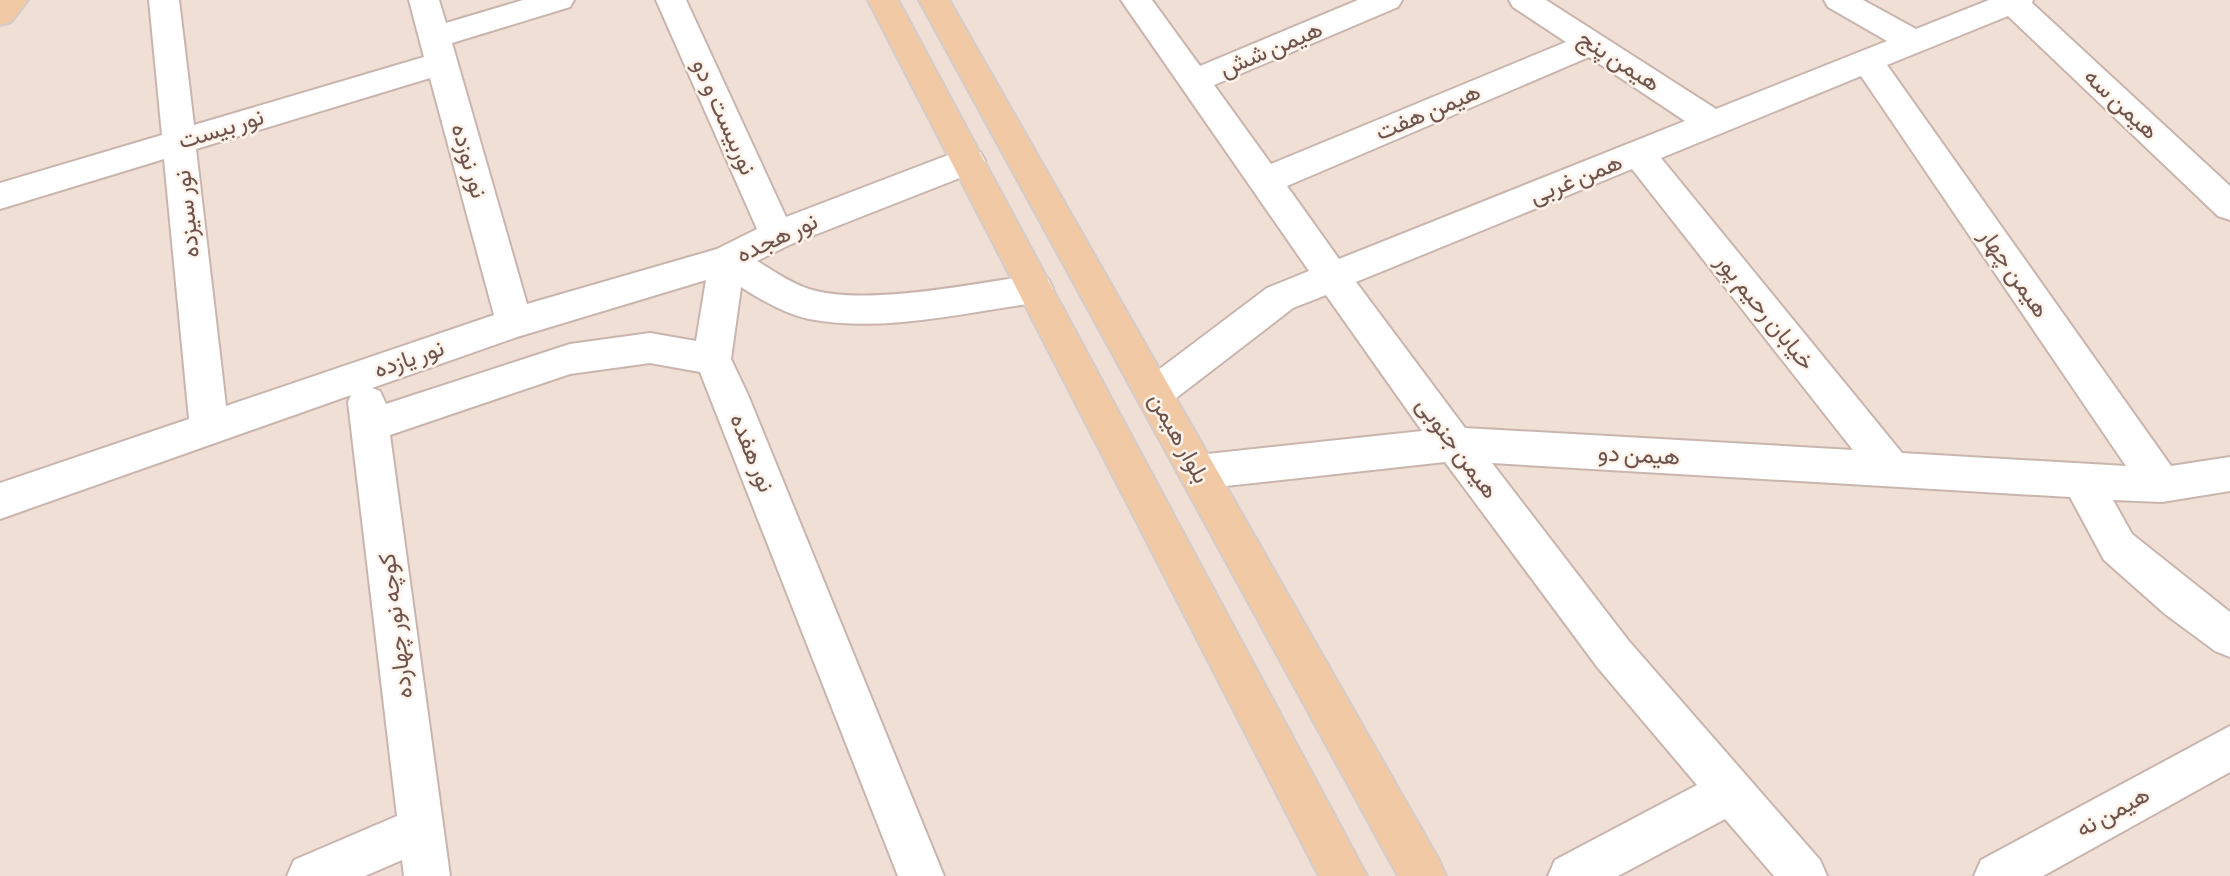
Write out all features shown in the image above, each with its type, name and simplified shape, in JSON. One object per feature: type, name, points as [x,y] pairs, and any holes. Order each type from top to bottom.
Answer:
[{"type":"main road","points":[[0,14],[13,0]]},
{"type":"main road","points":[[883,0],[1344,876]]},
{"type":"main road","name":"بلوار هیمن","points":[[934,0],[1423,876]]},
{"type":"street","name":"نور سیزده","points":[[164,0],[209,429]]},
{"type":"street","name":"نور نوزده","points":[[424,0],[514,323]]},
{"type":"street","name":"نور بیست","points":[[0,196],[179,141],[438,50],[559,0]]},
{"type":"street","name":"نوربیست و دو","points":[[671,0],[777,234]]},
{"type":"street","name":"هیمن جنوبی","points":[[1136,0],[1455,444],[1613,654],[1804,876]]},
{"type":"street","name":"هیمن شش","points":[[1194,81],[1387,0]]},
{"type":"street","name":"هیمن پنج","points":[[1524,0],[1713,123]]},
{"type":"street","points":[[1839,0],[1913,42]]},
{"type":"street","name":"همن غربی","points":[[1154,394],[1280,298],[2015,1]]},
{"type":"street","name":"هیمن سه","points":[[2015,1],[2230,207]]},
{"type":"street","name":"هیمن هفت","points":[[1265,181],[1591,44]]},
{"type":"street","name":"هیمن چهار","points":[[1867,61],[2162,485]]},
{"type":"street","name":"خیابان رحیم پور","points":[[1639,154],[1892,470]]},
{"type":"street","name":"نور هجده","points":[[727,261],[777,234],[968,161]]},
{"type":"street","name":"نور هجده","points":[[727,261],[773,289],[808,304],[871,311],[1035,289]]},
{"type":"street","points":[[372,425],[570,359],[650,348],[712,359],[727,261]]},
{"type":"street","name":"نور یازده","points":[[0,501],[514,323],[727,261]]},
{"type":"street","name":"نور هفده","points":[[712,359],[729,395],[921,876]]},
{"type":"street","name":"کوچه نور چهارده","points":[[362,375],[372,425],[427,876]]},
{"type":"street","name":"هیمن دو","points":[[1198,472],[1455,444],[2162,485],[2230,474]]},
{"type":"street","points":[[2082,481],[2119,547],[2180,600],[2230,637]]},
{"type":"street","name":"هیمن نه","points":[[1997,876],[2230,748]]},
{"type":"street","points":[[1571,876],[1732,791]]},
{"type":"street","points":[[310,876],[420,829]]},
{"type":"shaded area","points":[[0,0],[2230,0],[2230,876],[0,876]]}]
